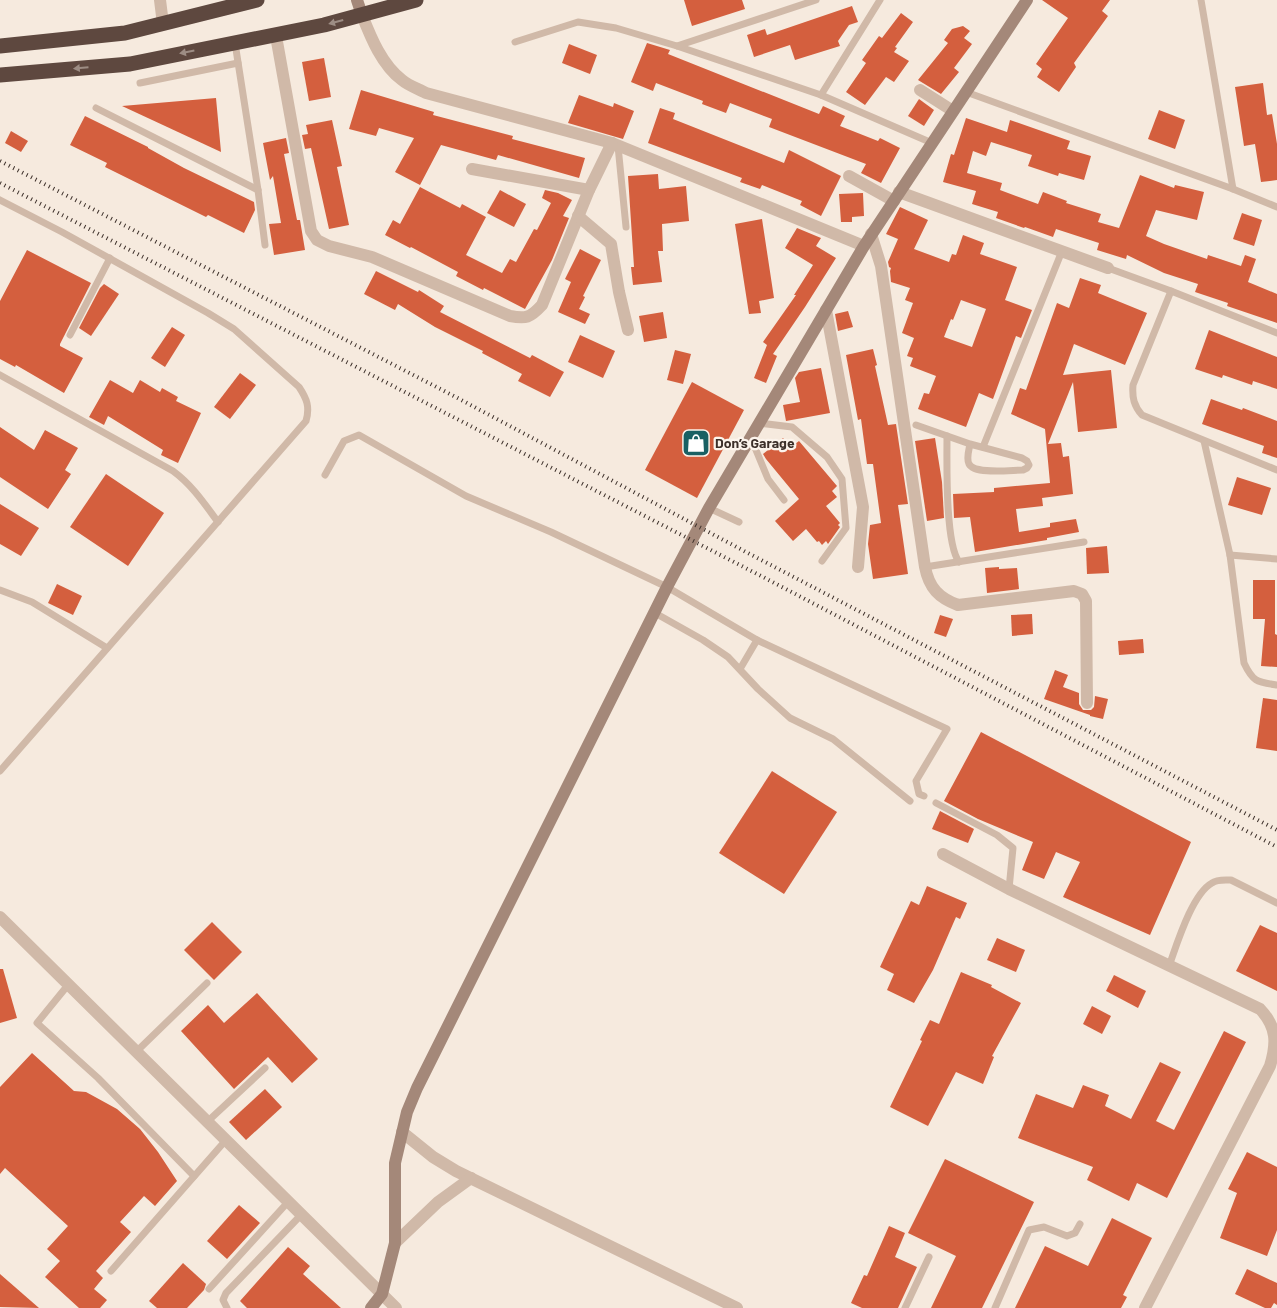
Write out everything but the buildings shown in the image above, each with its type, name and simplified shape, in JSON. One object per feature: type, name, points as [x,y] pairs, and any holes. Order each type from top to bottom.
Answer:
[{"type":"highway","points":[[0,46],[126,34],[258,0]]},
{"type":"highway","points":[[0,74],[130,64],[276,36],[416,0]]},
{"type":"street","points":[[160,0],[163,24]]},
{"type":"street","points":[[358,0],[372,42],[387,65],[402,80],[426,93],[615,145],[864,246]]},
{"type":"street","points":[[371,1308],[382,1294],[395,1243],[395,1163],[407,1112],[417,1088],[667,587],[709,508],[871,234],[1027,0]]},
{"type":"street","points":[[276,36],[311,231],[317,240],[329,246],[372,257],[510,316],[524,319],[534,314],[542,305],[589,190],[615,145]]},
{"type":"street","points":[[920,90],[953,110]]},
{"type":"street","points":[[472,170],[589,190]]},
{"type":"street","points":[[848,176],[896,197],[1062,251],[1108,268]]},
{"type":"street","points":[[578,216],[611,244],[628,330]]},
{"type":"street","points":[[871,234],[881,266],[925,567],[930,584],[944,600],[958,605],[1074,591],[1082,594],[1086,601],[1087,703]]},
{"type":"street","points":[[826,310],[863,507],[858,567]]},
{"type":"street","points":[[943,854],[1009,889],[1260,1009],[1269,1017],[1276,1029],[1277,1043],[1275,1055],[1270,1066],[1145,1308]]},
{"type":"street","points":[[0,917],[396,1308]]},
{"type":"street","points":[[402,1132],[456,1171],[737,1308]]},
{"type":"street","points":[[395,1243],[438,1202],[471,1178]]},
{"type":"lane","points":[[678,46],[816,0]]},
{"type":"lane","points":[[821,95],[880,0]]},
{"type":"lane","points":[[1201,0],[1233,189]]},
{"type":"lane","points":[[515,42],[578,22],[616,28],[678,46],[821,95],[932,143]]},
{"type":"lane","points":[[235,43],[265,245]]},
{"type":"lane","points":[[140,83],[238,63]]},
{"type":"lane","points":[[966,92],[1233,189],[1277,207]]},
{"type":"lane","points":[[96,108],[258,190]]},
{"type":"lane","points":[[615,145],[626,227]]},
{"type":"lane","points":[[0,200],[110,258],[234,329],[300,387],[307,400],[309,411],[306,421],[0,771]]},
{"type":"lane","points":[[982,446],[1062,251]]},
{"type":"lane","points":[[70,334],[110,258]]},
{"type":"lane","points":[[1108,268],[1277,334]]},
{"type":"lane","points":[[1171,291],[1133,385],[1132,395],[1135,408],[1142,415],[1204,442],[1277,470]]},
{"type":"lane","points":[[0,374],[173,471],[195,491],[218,522]]},
{"type":"lane","points":[[759,423],[792,428],[827,457],[842,479],[846,528],[822,562]]},
{"type":"lane","points":[[916,425],[970,444],[1022,458],[1029,465],[1023,470],[982,471],[973,468],[967,459],[970,444]]},
{"type":"lane","points":[[325,475],[344,441],[359,435],[466,496],[551,532],[667,587],[757,640],[946,729],[916,781],[919,794],[924,796]]},
{"type":"lane","points":[[947,436],[950,533],[955,556],[959,562]]},
{"type":"lane","points":[[751,437],[768,479],[784,500]]},
{"type":"lane","points":[[1204,442],[1230,555],[1244,663],[1249,676],[1258,682],[1277,685]]},
{"type":"lane","points":[[709,508],[739,522]]},
{"type":"lane","points":[[925,567],[1084,542]]},
{"type":"lane","points":[[1230,555],[1277,560]]},
{"type":"lane","points":[[0,590],[32,602],[107,648]]},
{"type":"lane","points":[[655,613],[728,656],[758,689],[790,718],[833,739],[910,801]]},
{"type":"lane","points":[[740,669],[757,640]]},
{"type":"lane","points":[[936,803],[997,835],[1013,848],[1009,889]]},
{"type":"lane","points":[[1169,966],[1184,925],[1203,890],[1213,882],[1231,880],[1277,903]]},
{"type":"lane","points":[[136,1052],[207,983]]},
{"type":"lane","points":[[68,984],[38,1023],[98,1078],[194,1176]]},
{"type":"lane","points":[[207,1122],[265,1068]]},
{"type":"lane","points":[[111,1271],[226,1140]]},
{"type":"lane","points":[[209,1289],[288,1202]]},
{"type":"lane","points":[[228,1308],[223,1300],[226,1293],[301,1215]]},
{"type":"lane","points":[[995,1308],[1029,1230],[1044,1228],[1067,1236],[1075,1233],[1080,1224]]},
{"type":"lane","points":[[905,1308],[928,1257]]},
{"type":"railway","points":[[0,161],[450,394],[746,552],[1277,830]]},
{"type":"railway","points":[[0,183],[763,577],[1277,847]]},
{"type":"place","name":"Don’s Garage","points":[[696,443]]}]
